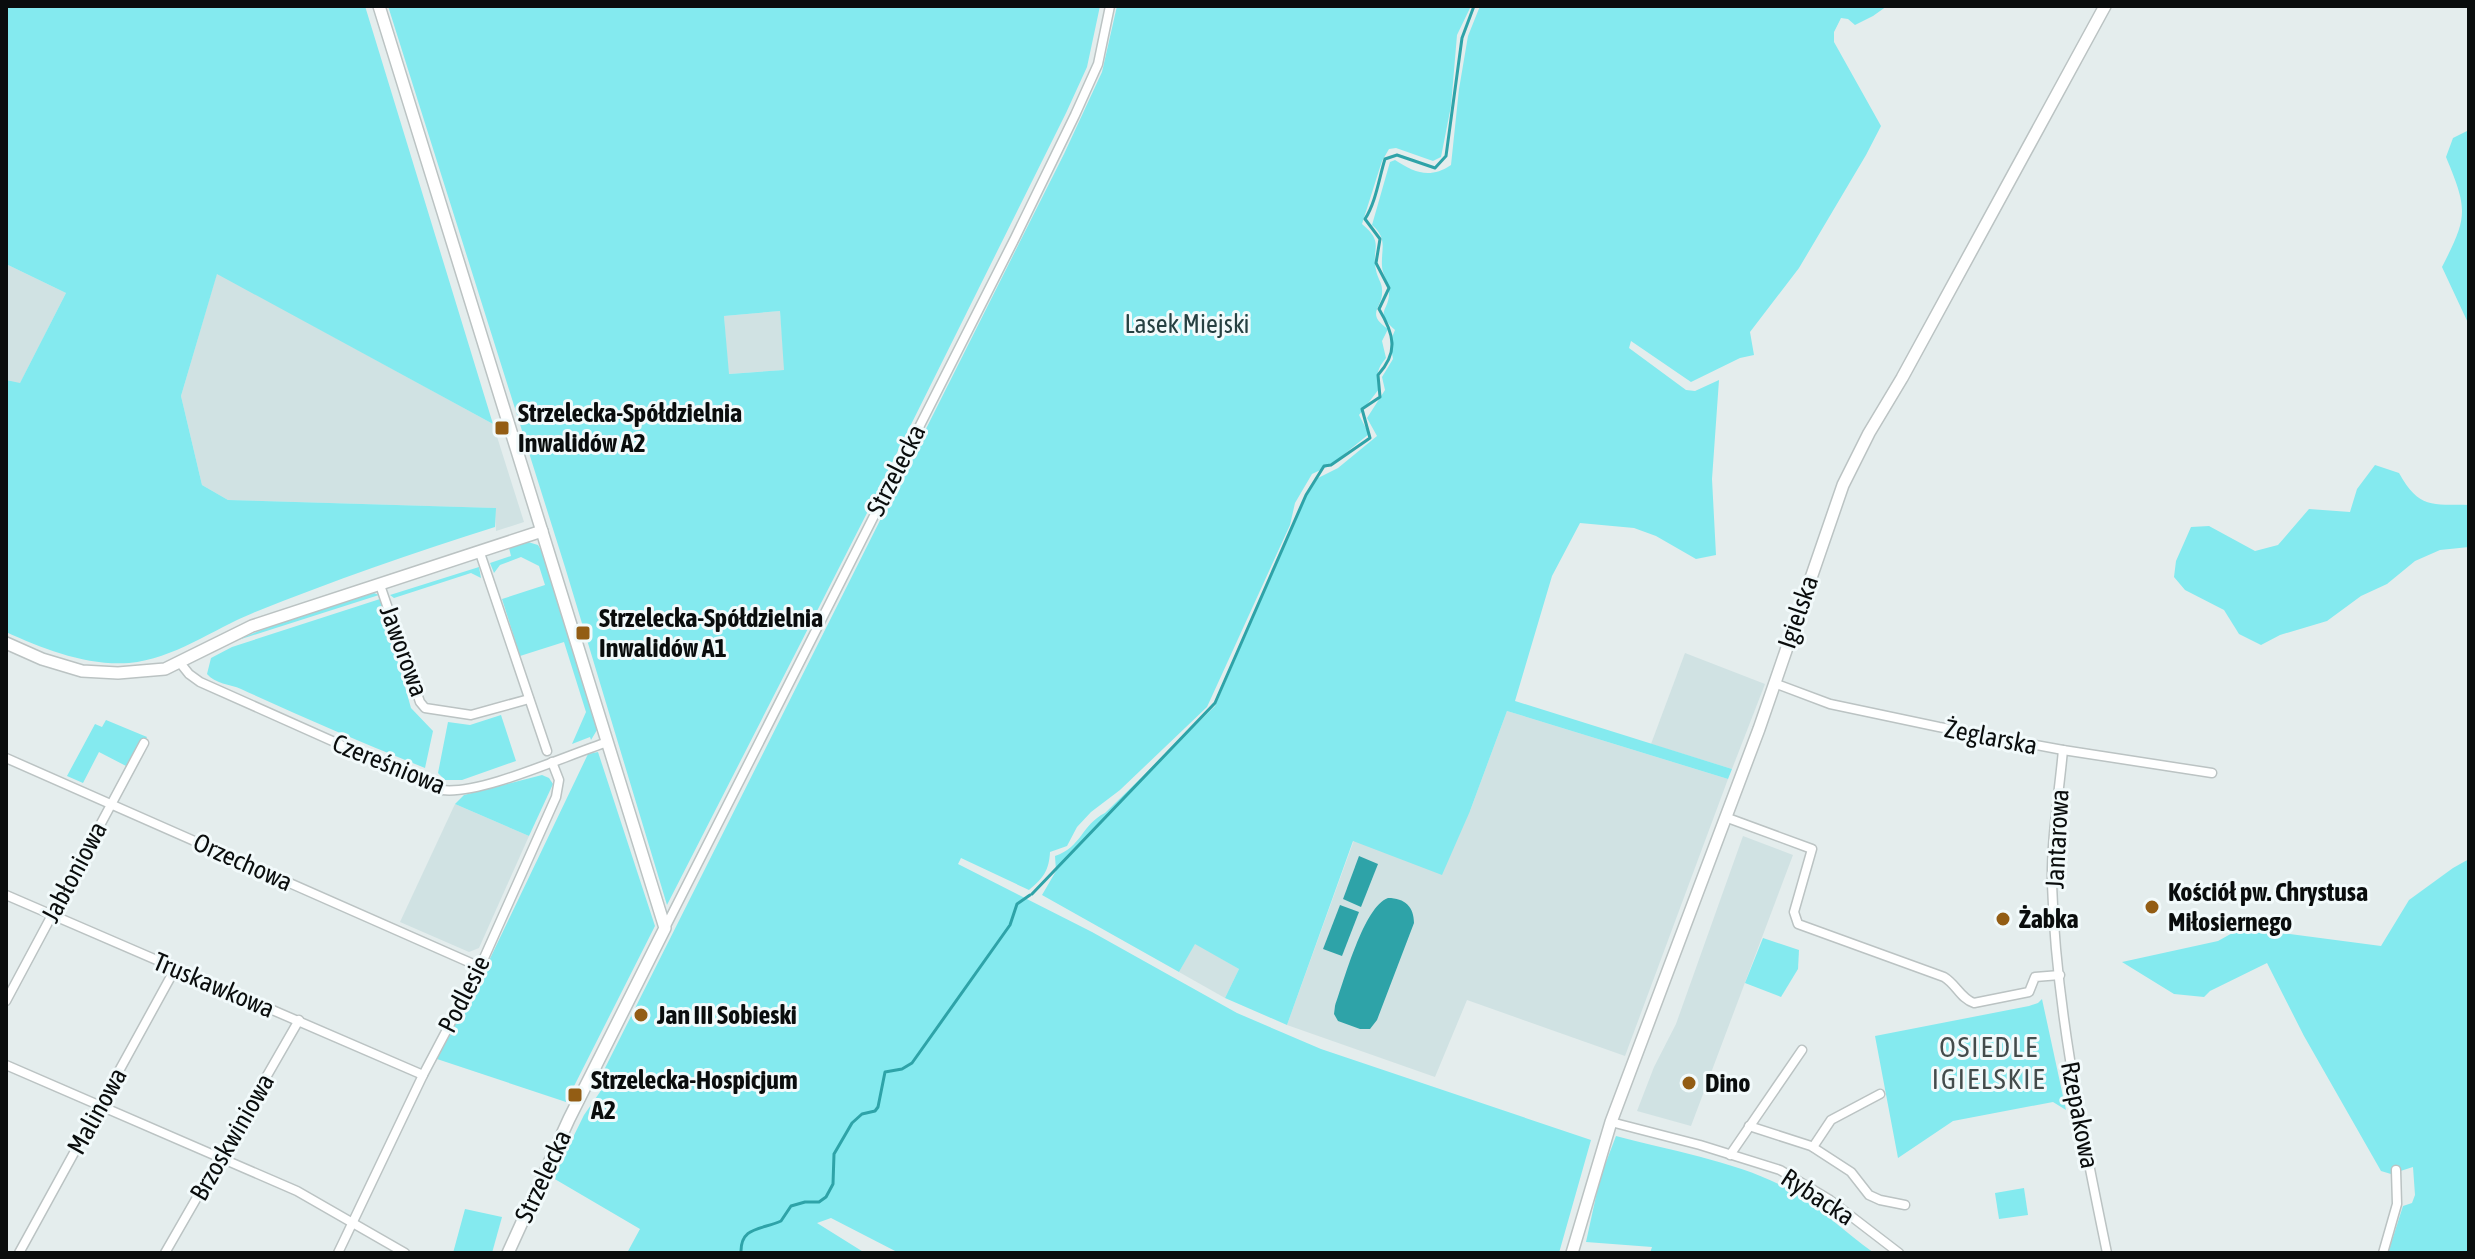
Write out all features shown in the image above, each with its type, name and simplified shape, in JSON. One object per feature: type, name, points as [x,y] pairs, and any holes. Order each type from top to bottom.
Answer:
[{"type":"street","points":[[379,6],[665,928]]},
{"type":"street","name":"Strzelecka","points":[[508,1253],[563,1132],[1075,115],[1098,64],[1110,6]]},
{"type":"street","name":"Igielska","points":[[1572,1253],[1611,1122],[1774,683],[1843,485],[2105,6]]},
{"type":"street","points":[[6,643],[42,659],[82,671],[144,672],[165,669],[181,664],[252,626],[542,531]]},
{"type":"street","points":[[480,553],[547,751]]},
{"type":"street","name":"Jaworowa","points":[[380,585],[420,702],[425,708],[471,715],[529,699]]},
{"type":"street","name":"Czereśniowa","points":[[181,664],[200,682],[442,790],[464,790],[608,742]]},
{"type":"street","name":"Żeglarska","points":[[1774,683],[1830,704],[2063,750],[2212,773]]},
{"type":"street","name":"Jabłoniowa","points":[[6,1001],[144,743]]},
{"type":"street","name":"Jantarowa","points":[[2060,975],[2052,883],[2063,750]]},
{"type":"street","name":"Orzechowa","points":[[6,758],[480,967]]},
{"type":"street","name":"Podlesie","points":[[338,1253],[423,1075],[480,967],[556,797],[559,780],[552,762]]},
{"type":"street","points":[[1725,817],[1812,849],[1794,912],[1798,924],[1944,977],[1966,1000],[1974,1003],[2029,992],[2035,977],[2060,975]]},
{"type":"street","name":"Truskawkowa","points":[[6,895],[423,1075]]},
{"type":"street","name":"Malinowa","points":[[19,1253],[175,969]]},
{"type":"street","name":"Rzepakowa","points":[[2060,975],[2071,1075],[2107,1253]]},
{"type":"street","name":"Brzoskwiniowa","points":[[165,1253],[299,1020]]},
{"type":"street","points":[[1730,1155],[1802,1050]]},
{"type":"street","points":[[6,1065],[297,1191],[405,1253]]},
{"type":"street","points":[[1813,1147],[1831,1120],[1880,1094]]},
{"type":"street","name":"Rybacka","points":[[1611,1122],[1780,1170],[1804,1183],[1899,1253]]},
{"type":"street","points":[[1749,1126],[1813,1147],[1851,1172],[1869,1195],[1905,1205]]},
{"type":"street","points":[[2383,1253],[2397,1204],[2396,1170]]},
{"type":"shaded area","points":[[6,264],[66,293],[6,411]]},
{"type":"shaded area","points":[[217,273],[493,424],[524,522],[496,531],[495,508],[228,500],[202,485],[181,396]]},
{"type":"shaded area","points":[[780,311],[785,370],[728,374],[724,316]]},
{"type":"shaded area","points":[[1685,653],[1765,684],[1732,769],[1651,744]]},
{"type":"shaded area","points":[[1507,711],[1728,779],[1625,1056],[1467,1000],[1435,1077],[1287,1025],[1354,840],[1470,811]]},
{"type":"shaded area","points":[[455,804],[529,836],[479,948],[469,952],[400,922]]},
{"type":"shaded area","points":[[1743,836],[1793,855],[1691,1126],[1637,1111],[1654,1067],[1676,1024]]},
{"type":"shaded area","points":[[1359,856],[1378,864],[1361,907],[1343,899]]},
{"type":"shaded area","points":[[1388,898],[1407,904],[1414,923],[1377,1020],[1370,1029],[1360,1029],[1338,1021],[1334,1014],[1335,1006],[1363,929],[1379,904]]},
{"type":"shaded area","points":[[1340,905],[1359,912],[1342,956],[1323,949]]},
{"type":"shaded area","points":[[1195,943],[1239,969],[1225,998],[1179,972]]},
{"type":"green space","points":[[6,6],[365,6],[493,424],[217,274],[181,396],[202,485],[228,500],[496,508],[495,527],[313,590],[238,620],[177,650],[146,660],[113,663],[81,659],[6,632],[6,380],[20,383],[66,293],[6,264]]},
{"type":"green space","points":[[388,6],[1100,6],[1087,67],[1066,113],[667,905],[565,567]],"holes":[[[780,311],[784,370],[729,374],[724,316]]]},
{"type":"green space","name":"Lasek Miejski","points":[[1117,6],[1471,6],[1457,35],[1451,106],[1441,157],[1433,161],[1396,148],[1389,149],[1382,161],[1362,224],[1375,241],[1375,262],[1382,289],[1376,314],[1388,329],[1382,341],[1386,358],[1378,372],[1379,389],[1359,415],[1369,434],[1331,465],[1312,474],[1295,503],[1290,525],[1207,707],[1120,790],[1091,812],[1077,827],[1067,846],[1050,852],[1044,874],[1029,890],[961,858],[958,864],[1092,932],[1237,1013],[1321,1049],[1591,1140],[1559,1253],[899,1253],[831,1218],[817,1223],[865,1253],[627,1253],[640,1229],[553,1178],[584,1115],[602,1089],[597,1084],[1064,154],[1102,72]]},
{"type":"green space","points":[[1480,6],[1887,6],[1855,25],[1841,18],[1834,32],[1834,42],[1881,126],[1799,268],[1750,332],[1754,355],[1740,358],[1691,382],[1631,341],[1629,348],[1686,390],[1695,391],[1719,380],[1712,479],[1716,555],[1696,559],[1656,536],[1634,528],[1580,523],[1552,576],[1515,701],[1732,769],[1728,779],[1507,711],[1470,811],[1442,875],[1353,841],[1287,1025],[1225,998],[1239,969],[1195,944],[1179,972],[1042,895],[1056,871],[1055,856],[1071,847],[1097,818],[1215,706],[1306,497],[1318,478],[1338,468],[1377,436],[1367,418],[1385,390],[1382,377],[1393,359],[1390,342],[1395,330],[1384,314],[1389,288],[1382,269],[1382,239],[1372,225],[1390,162],[1395,160],[1423,173],[1436,172],[1451,165],[1468,36]]},
{"type":"green space","points":[[2469,130],[2469,325],[2442,267],[2457,236],[2462,213],[2458,189],[2446,157],[2453,138]]},
{"type":"green space","points":[[2375,465],[2399,473],[2420,499],[2436,504],[2469,505],[2469,547],[2440,550],[2415,561],[2387,584],[2361,596],[2327,621],[2280,635],[2261,645],[2239,634],[2224,610],[2185,590],[2174,577],[2176,561],[2191,527],[2209,526],[2255,551],[2278,545],[2309,509],[2350,512],[2357,489]]},
{"type":"green space","points":[[528,542],[538,545],[544,555],[597,721],[597,730],[591,740],[590,737],[572,744],[586,712],[564,642],[520,656],[502,599],[545,585],[539,566],[521,557],[500,565],[494,573],[490,563],[511,556],[509,548]]},
{"type":"green space","points":[[479,567],[481,578],[471,573],[394,598],[390,595]]},
{"type":"green space","points":[[374,593],[379,595],[232,642],[276,624]]},
{"type":"green space","points":[[380,599],[411,708],[433,731],[425,768],[218,682],[207,674],[211,658],[232,647]]},
{"type":"green space","points":[[501,715],[516,761],[462,780],[445,780],[438,773],[448,722],[470,725]]},
{"type":"green space","points":[[106,720],[147,737],[128,767],[99,752],[83,783],[67,776],[95,724],[102,727]]},
{"type":"green space","points":[[598,752],[655,926],[566,1102],[437,1059],[485,969],[588,754]]},
{"type":"green space","points":[[542,775],[553,784],[529,836],[455,804],[464,795]]},
{"type":"green space","points":[[2469,859],[2469,1253],[2388,1253],[2403,1206],[2412,1203],[2415,1195],[2413,1167],[2391,1174],[2381,1171],[2304,1036],[2267,963],[2210,991],[2204,997],[2174,994],[2122,962],[2218,941],[2254,921],[2259,930],[2381,946],[2409,900]]},
{"type":"green space","points":[[1763,938],[1799,950],[1798,969],[1781,997],[1745,983]]},
{"type":"green space","points":[[2042,999],[2066,1110],[2053,1102],[1953,1121],[1898,1158],[1875,1036],[2029,1006]]},
{"type":"green space","points":[[1616,1136],[1725,1164],[1767,1179],[1809,1202],[1874,1253],[1650,1253],[1652,1247],[1586,1242],[1600,1178]]},
{"type":"green space","points":[[2024,1188],[2028,1215],[1999,1219],[1995,1193]]},
{"type":"green space","points":[[465,1209],[502,1217],[492,1253],[453,1253]]},
{"type":"waterway","points":[[1032,894],[1215,703],[1306,495],[1324,466],[1331,465],[1370,438],[1362,409],[1380,397],[1378,375],[1389,358],[1392,343],[1379,309],[1389,288],[1376,263],[1380,239],[1365,219],[1375,198],[1385,159],[1397,155],[1435,168],[1446,156],[1462,38],[1474,6]]},
{"type":"waterway","points":[[741,1253],[748,1233],[781,1221],[791,1206],[819,1202],[826,1197],[833,1184],[834,1154],[852,1123],[862,1114],[875,1111],[878,1107],[885,1072],[902,1069],[912,1063],[1010,925],[1017,904],[1030,895]]},
{"type":"place","name":"Strzelecka-Spółdzielnia Inwalidów A2","points":[[502,428]]},
{"type":"place","name":"Strzelecka-Spółdzielnia Inwalidów A1","points":[[583,633]]},
{"type":"place","name":"Kościół pw. Chrystusa Miłosiernego","points":[[2152,907]]},
{"type":"place","name":"Żabka","points":[[2003,919]]},
{"type":"place","name":"Jan III Sobieski","points":[[641,1015]]},
{"type":"place","name":"Dino","points":[[1689,1083]]},
{"type":"place","name":"Strzelecka-Hospicjum A2","points":[[575,1095]]},
{"type":"district","name":"OSIEDLE IGIELSKIE","points":[[1989,1063]]}]
